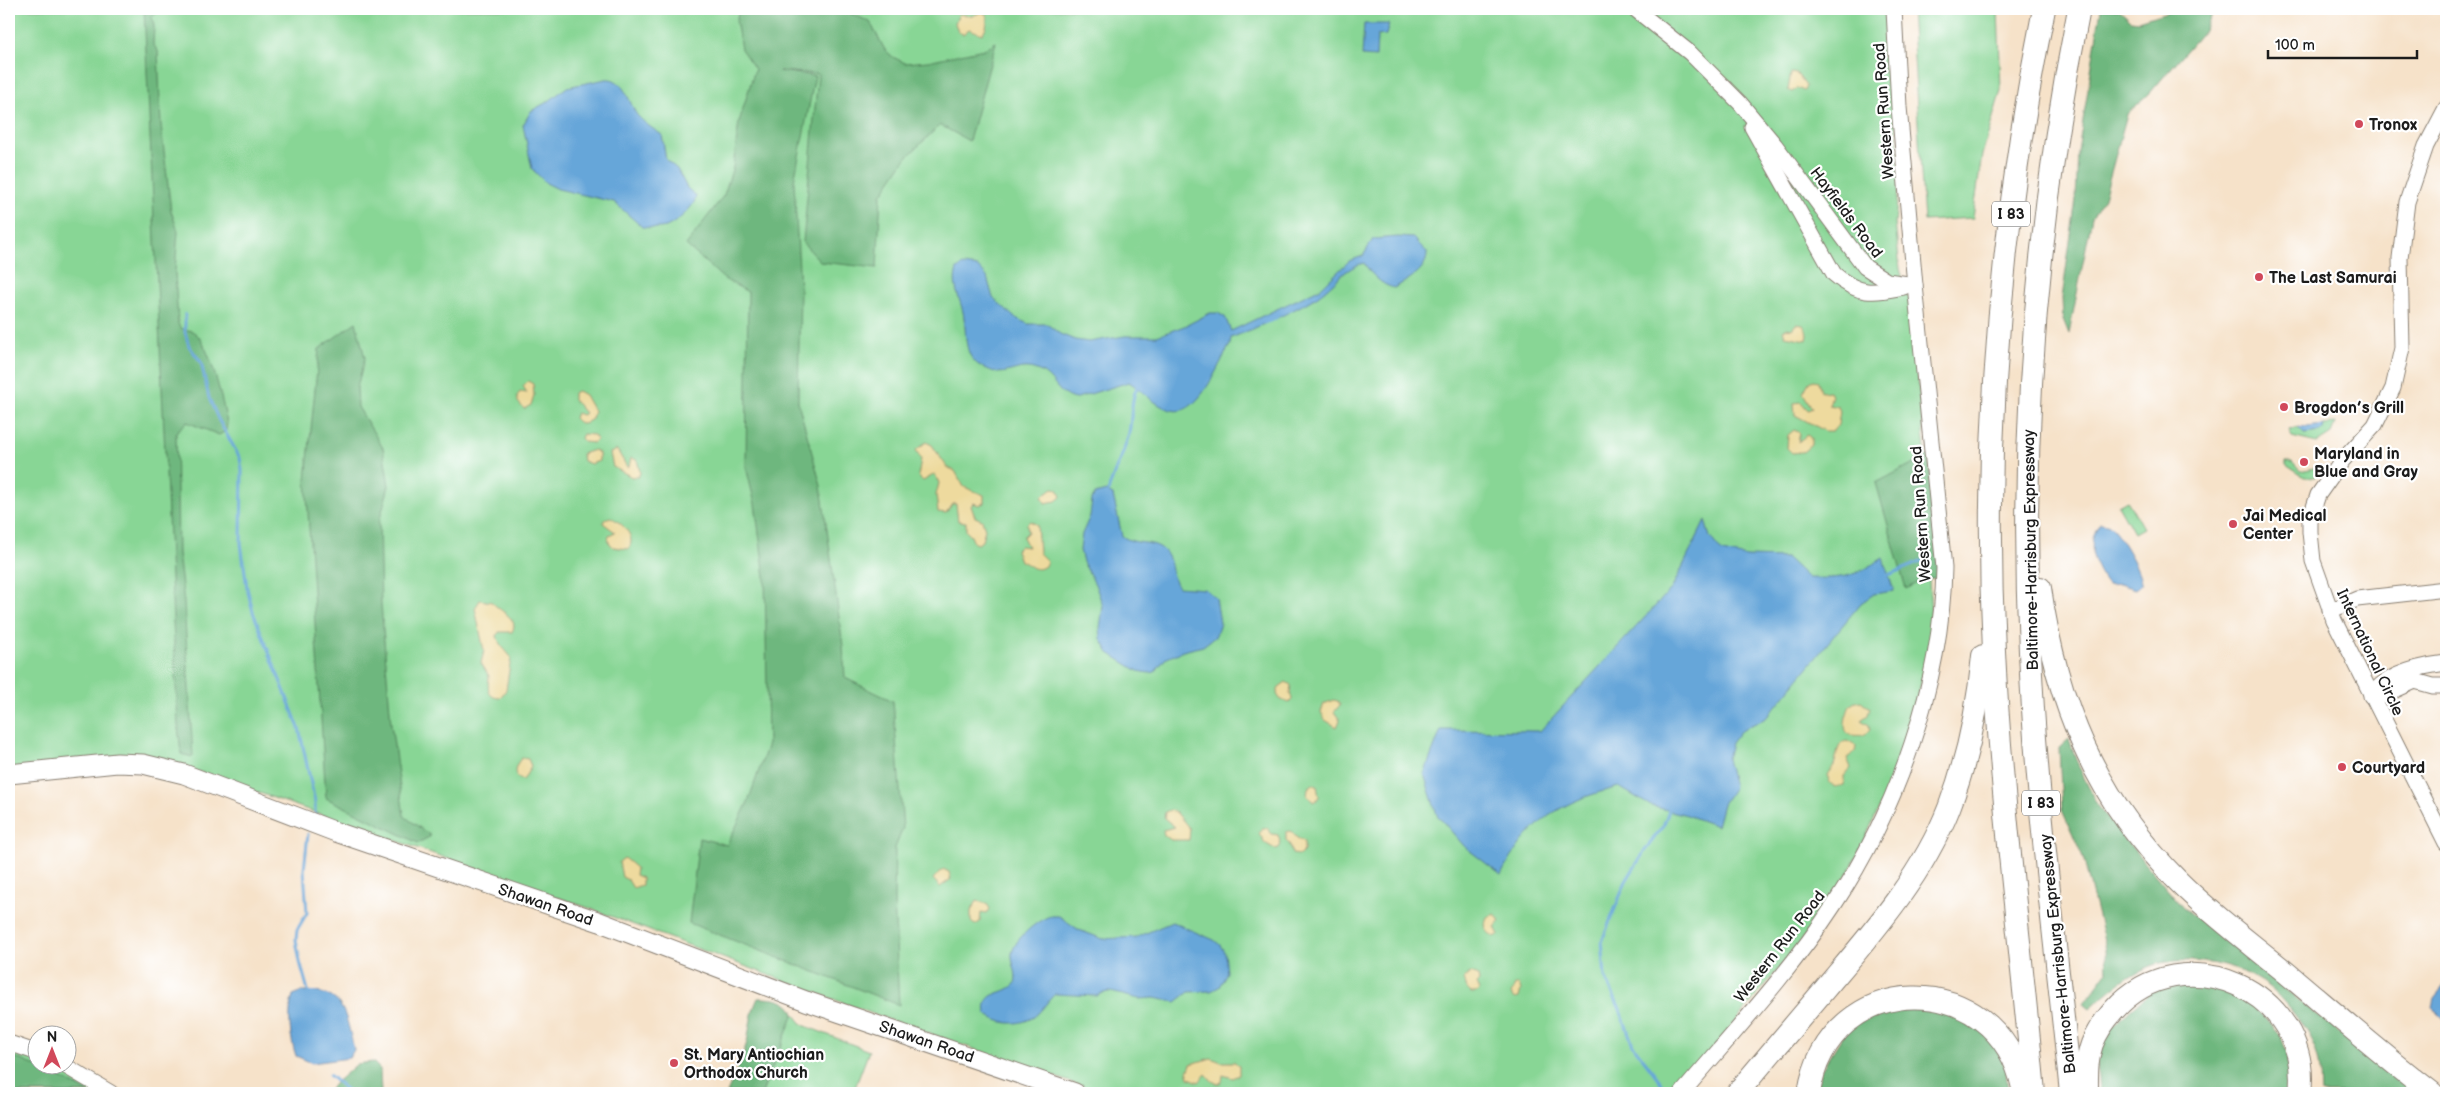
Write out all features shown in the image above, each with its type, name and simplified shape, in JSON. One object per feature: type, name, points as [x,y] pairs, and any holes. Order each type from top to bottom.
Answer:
[{"type":"highway","name":"I 83","points":[[2034,1093],[2002,759],[1994,651],[1991,571],[1993,422],[2002,285],[2024,113],[2044,9]]},
{"type":"highway","name":"Baltimore-Harrisburg Expressway","points":[[2071,1093],[2032,698],[2027,511],[2029,404],[2037,285],[2055,146],[2079,9]]},
{"type":"highway","points":[[2027,511],[2035,518],[2036,561],[2060,687],[2085,751],[2118,808],[2136,834],[2180,884],[2432,1093]]},
{"type":"highway","points":[[1737,1093],[1895,903],[1938,832],[1960,777],[1974,730],[1991,571]]},
{"type":"highway","points":[[2048,872],[2069,993],[2082,1093]]},
{"type":"highway","points":[[2087,1093],[2088,1064],[2092,1046],[2108,1017],[2128,997],[2153,982],[2192,974],[2220,978],[2234,983],[2249,990],[2271,1008],[2281,1020],[2294,1045],[2301,1076],[2300,1093]]},
{"type":"highway","points":[[1809,1093],[1819,1056],[1846,1022],[1869,1007],[1898,998],[1913,996],[1956,1004],[1994,1029],[2012,1053],[2021,1075],[2025,1093]]},
{"type":"main road","name":"Shawan Road","points":[[9,774],[118,763],[143,764],[184,774],[336,832],[600,922],[806,1000],[1075,1093]]},
{"type":"street","name":"Hayfields Road","points":[[1635,9],[1690,53],[1740,103],[1775,145],[1865,267],[1887,281],[1915,285]]},
{"type":"street","name":"Western Run Road","points":[[1682,1093],[1803,950],[1855,872],[1881,822],[1902,772],[1917,726],[1939,625],[1944,568],[1899,107],[1894,9]]},
{"type":"street","name":"Hayfields Road","points":[[1740,103],[1765,152],[1834,274],[1855,290],[1866,293],[1915,285]]},
{"type":"street","name":"International Circle","points":[[2446,108],[2426,146],[2407,202],[2400,258],[2402,348],[2393,388],[2375,425],[2342,461],[2324,485],[2310,519],[2313,561],[2330,611],[2446,843]]},
{"type":"street","points":[[2330,611],[2364,598],[2446,589]]},
{"type":"street","points":[[2371,696],[2382,696],[2413,676],[2446,663]]},
{"type":"street","points":[[2413,676],[2433,686],[2446,686]]},
{"type":"street","points":[[9,1043],[28,1050]]},
{"type":"street","points":[[78,1074],[110,1093]]},
{"type":"green space","points":[[9,9],[1884,9],[1886,11],[1900,169],[1895,223],[1900,269],[1910,303],[1935,548],[1928,559],[1932,632],[1912,724],[1898,768],[1850,870],[1797,947],[1676,1093],[1102,1093],[887,1019],[586,907],[185,767],[9,768]]},
{"type":"green space","points":[[144,9],[164,9],[152,16],[154,26],[153,44],[158,51],[161,125],[171,211],[178,231],[175,272],[178,323],[180,328],[195,333],[201,339],[206,349],[215,375],[227,423],[226,431],[219,435],[187,422],[176,432],[178,553],[184,602],[193,757],[181,754],[178,726]]},
{"type":"green space","points":[[740,9],[841,9],[870,22],[885,50],[893,57],[905,63],[928,61],[984,49],[996,42],[969,141],[940,125],[906,158],[881,195],[877,268],[821,262],[803,243],[818,74],[779,71],[815,76],[794,181],[800,287],[798,402],[821,486],[843,646],[845,678],[893,701],[903,828],[895,848],[894,899],[899,1005],[689,923],[699,838],[727,845],[748,802],[768,744],[765,577],[755,504],[746,467],[748,292],[724,279],[686,245],[724,195],[733,167],[739,122],[755,69],[741,49],[736,20]]},
{"type":"green space","points":[[1911,9],[1998,9],[2001,90],[1982,155],[1973,218],[1924,221]]},
{"type":"green space","points":[[2101,9],[2119,9],[2131,20],[2138,21],[2176,9],[2214,9],[2204,30],[2149,94],[2127,114],[2104,198],[2092,217],[2069,334],[2063,319],[2062,298],[2076,199],[2078,151]]},
{"type":"green space","points":[[356,322],[365,358],[357,387],[358,407],[383,448],[389,486],[379,522],[381,604],[391,724],[404,816],[431,836],[418,843],[326,798],[306,480],[319,349]]},
{"type":"green space","points":[[2335,424],[2331,434],[2317,443],[2292,437],[2289,430],[2298,428],[2304,434],[2319,432],[2323,429],[2324,425]]},
{"type":"green space","points":[[1929,455],[1939,578],[1924,579],[1906,589],[1876,483]]},
{"type":"green space","points":[[2286,462],[2292,462],[2300,471],[2315,468],[2317,474],[2315,477],[2304,477],[2286,465]]},
{"type":"green space","points":[[2127,500],[2143,528],[2134,533],[2118,505]]},
{"type":"green space","points":[[2069,739],[2079,767],[2098,807],[2183,908],[2231,942],[2264,973],[2417,1093],[2321,1093],[2318,1056],[2308,1034],[2295,1015],[2266,985],[2255,978],[2228,967],[2198,961],[2170,961],[2157,964],[2129,977],[2090,1008],[2084,1003],[2107,972],[2106,948],[2083,857],[2062,810],[2059,748]]},
{"type":"green space","points":[[2199,982],[2247,999],[2281,1036],[2287,1056],[2290,1080],[2288,1093],[2099,1093],[2097,1063],[2105,1033],[2156,987]]},
{"type":"green space","points":[[758,998],[785,1002],[794,1014],[762,1093],[727,1093],[745,1049],[752,1014]]},
{"type":"green space","points":[[1892,1005],[1958,1011],[1993,1041],[2006,1069],[2008,1093],[1817,1093],[1820,1072],[1847,1029]]},
{"type":"green space","points":[[794,1014],[803,1025],[869,1051],[853,1093],[762,1093]]},
{"type":"green space","points":[[9,1048],[28,1055],[28,1074],[71,1074],[102,1093],[9,1093]]},
{"type":"green space","points":[[9,1055],[28,1063],[28,1074],[53,1074],[90,1093],[9,1093]]},
{"type":"green space","points":[[373,1062],[380,1069],[381,1093],[328,1093],[333,1085],[357,1064]]},
{"type":"sand","points":[[982,12],[987,15],[987,22],[982,34],[969,29],[963,34],[958,32],[955,23],[959,14],[972,16]]},
{"type":"sand","points":[[1791,73],[1797,74],[1806,86],[1804,91],[1797,88],[1792,92],[1788,90]]},
{"type":"sand","points":[[1796,324],[1803,325],[1808,334],[1807,340],[1785,336],[1783,330],[1787,328],[1792,329]]},
{"type":"sand","points":[[1813,380],[1818,381],[1821,392],[1830,391],[1832,395],[1829,405],[1838,407],[1840,411],[1838,425],[1833,431],[1825,431],[1795,415],[1794,403],[1801,402],[1808,410],[1812,408],[1803,393],[1809,382]]},
{"type":"sand","points":[[528,381],[533,384],[534,395],[531,405],[524,409],[518,402],[517,396],[520,392],[527,393],[523,386]]},
{"type":"sand","points":[[578,391],[585,395],[594,411],[592,419],[584,424],[574,418],[576,413],[583,415],[585,413],[573,399],[573,393]]},
{"type":"sand","points":[[1794,430],[1800,433],[1798,442],[1807,435],[1811,438],[1811,445],[1803,452],[1792,453],[1787,448],[1788,435]]},
{"type":"sand","points":[[583,434],[594,435],[597,440],[594,443],[584,442],[581,438]]},
{"type":"sand","points":[[926,442],[932,445],[947,467],[955,471],[964,487],[984,495],[984,503],[979,505],[973,503],[971,506],[975,517],[982,520],[985,529],[982,541],[978,544],[974,543],[966,531],[966,522],[958,521],[956,504],[952,504],[946,513],[938,512],[936,495],[939,483],[935,474],[923,481],[918,476],[921,459],[916,450]]},
{"type":"sand","points":[[594,450],[599,453],[599,461],[591,464],[583,461],[582,454]]},
{"type":"sand","points":[[617,450],[627,467],[631,458],[637,460],[639,476],[632,477],[613,467],[610,453]]},
{"type":"sand","points":[[1053,488],[1058,489],[1061,497],[1056,501],[1045,503],[1042,496]]},
{"type":"sand","points":[[610,517],[619,522],[630,535],[631,544],[628,549],[613,547],[608,541],[609,535],[615,532],[603,523],[605,519]]},
{"type":"sand","points":[[1030,521],[1037,525],[1039,553],[1047,561],[1045,566],[1038,569],[1020,561],[1016,550],[1020,546],[1028,547],[1023,537],[1028,532],[1027,524]]},
{"type":"sand","points":[[480,600],[492,602],[511,619],[514,627],[512,632],[499,632],[497,636],[500,644],[511,657],[506,690],[500,698],[490,694],[488,687],[489,676],[481,663],[484,651],[475,608]]},
{"type":"sand","points":[[1286,682],[1291,685],[1290,693],[1292,699],[1288,703],[1280,699],[1277,694],[1279,687]]},
{"type":"sand","points":[[1333,700],[1338,701],[1340,705],[1334,712],[1340,720],[1337,727],[1325,720],[1321,712],[1324,704]]},
{"type":"sand","points":[[1861,701],[1870,708],[1868,715],[1861,720],[1869,725],[1870,729],[1864,735],[1850,734],[1845,727],[1848,711],[1852,704]]},
{"type":"sand","points":[[1847,741],[1856,746],[1855,752],[1847,758],[1851,768],[1844,776],[1844,785],[1835,787],[1830,783],[1827,775],[1834,765],[1839,747],[1843,742]]},
{"type":"sand","points":[[522,758],[528,759],[531,766],[522,780],[516,776],[515,770]]},
{"type":"sand","points":[[1313,784],[1317,786],[1319,797],[1315,802],[1307,796],[1308,788]]},
{"type":"sand","points":[[1170,810],[1176,812],[1190,829],[1189,840],[1171,840],[1164,835],[1163,830],[1175,827],[1164,818],[1165,812]]},
{"type":"sand","points":[[1262,828],[1267,828],[1272,834],[1278,835],[1281,844],[1279,848],[1275,849],[1265,843],[1259,833]]},
{"type":"sand","points":[[1291,831],[1297,838],[1304,841],[1304,851],[1300,855],[1292,854],[1290,845],[1286,840],[1286,832]]},
{"type":"sand","points":[[624,858],[636,868],[635,875],[642,878],[642,885],[633,888],[628,880],[622,877],[619,862]]},
{"type":"sand","points":[[943,869],[949,872],[951,879],[940,887],[933,879]]},
{"type":"sand","points":[[977,901],[987,904],[990,909],[987,914],[981,913],[980,922],[975,925],[971,922],[971,911]]},
{"type":"sand","points":[[1495,914],[1500,921],[1495,927],[1499,935],[1494,937],[1487,931],[1485,923],[1487,917]]},
{"type":"sand","points":[[1470,973],[1478,976],[1479,981],[1476,984],[1479,990],[1476,993],[1471,993],[1467,989],[1464,978]]},
{"type":"sand","points":[[1515,985],[1519,985],[1521,990],[1519,998],[1514,999],[1511,994]]},
{"type":"sand","points":[[1211,1058],[1221,1062],[1235,1062],[1239,1066],[1239,1075],[1233,1078],[1223,1075],[1222,1082],[1218,1084],[1212,1081],[1206,1074],[1199,1082],[1189,1078],[1188,1072],[1191,1064]]},
{"type":"water","points":[[1364,24],[1389,24],[1386,35],[1377,36],[1376,57],[1362,56]]},
{"type":"water","points":[[612,79],[622,86],[637,115],[662,135],[666,160],[677,169],[687,188],[696,196],[692,205],[684,214],[666,227],[642,227],[614,202],[558,189],[546,183],[532,169],[523,125],[531,111],[549,101],[567,87]]},
{"type":"water","points":[[1413,238],[1427,252],[1424,264],[1416,274],[1394,288],[1377,278],[1364,263],[1357,265],[1345,272],[1318,296],[1308,302],[1231,338],[1230,345],[1206,388],[1190,406],[1181,410],[1165,408],[1129,382],[1074,399],[1059,390],[1049,377],[1034,369],[1022,368],[999,373],[979,365],[970,355],[966,341],[963,312],[955,282],[957,269],[963,265],[978,267],[987,277],[993,298],[1014,317],[1028,324],[1047,324],[1060,334],[1075,340],[1089,342],[1125,336],[1157,336],[1187,325],[1210,313],[1218,313],[1225,317],[1231,331],[1321,288],[1349,261],[1363,256],[1373,239]]},
{"type":"water","points":[[2324,425],[2323,429],[2319,432],[2304,434],[2298,428]]},
{"type":"water","points":[[1106,491],[1113,495],[1122,536],[1162,548],[1168,557],[1178,587],[1205,589],[1216,598],[1220,623],[1216,636],[1203,646],[1183,651],[1165,659],[1155,672],[1138,671],[1109,653],[1101,639],[1100,628],[1103,606],[1095,584],[1083,562],[1080,550],[1082,534],[1090,516],[1092,500],[1095,494]]},
{"type":"water","points":[[1705,521],[1710,537],[1722,552],[1747,557],[1787,558],[1808,578],[1848,576],[1883,558],[1894,591],[1874,594],[1861,603],[1766,718],[1741,730],[1731,743],[1727,759],[1734,787],[1723,804],[1717,826],[1687,815],[1651,806],[1619,787],[1580,799],[1549,816],[1523,840],[1501,875],[1465,847],[1437,815],[1424,774],[1441,730],[1540,731],[1672,588]]},
{"type":"water","points":[[2100,523],[2108,524],[2112,528],[2129,553],[2141,579],[2141,585],[2136,589],[2120,584],[2108,585],[2099,571],[2095,563],[2092,547],[2095,531]]},
{"type":"water","points":[[1051,916],[1059,916],[1079,930],[1103,939],[1137,937],[1172,922],[1214,940],[1220,945],[1225,953],[1227,972],[1219,987],[1211,991],[1189,992],[1176,1002],[1154,998],[1139,999],[1111,992],[1102,993],[1097,996],[1055,994],[1037,1015],[1028,1020],[1010,1023],[991,1018],[986,1014],[987,1001],[994,994],[1004,991],[1015,984],[1016,974],[1012,957],[1015,945],[1032,926]]},
{"type":"water","points":[[2446,983],[2446,1021],[2432,1007],[2434,998]]},
{"type":"water","points":[[303,991],[327,995],[335,999],[340,1006],[348,1023],[354,1050],[349,1058],[312,1063],[296,1056],[291,1034],[290,1010],[293,995]]},
{"type":"waterway","points":[[185,314],[185,332],[189,346],[201,362],[209,398],[218,419],[240,458],[242,470],[241,543],[247,588],[253,612],[299,728],[315,802],[315,816]]},
{"type":"waterway","points":[[1263,323],[1273,320],[1279,315]]},
{"type":"waterway","points":[[1108,492],[1128,437],[1133,399],[1137,387]]},
{"type":"waterway","points":[[1886,576],[1925,560]]},
{"type":"waterway","points":[[1665,1088],[1633,1045],[1620,1009],[1605,977],[1602,941],[1626,881],[1663,826],[1670,808]]},
{"type":"waterway","points":[[308,834],[304,870],[307,913],[297,930],[296,940],[309,994]]},
{"type":"waterway","points":[[329,1075],[348,1091],[347,1093]]},
{"type":"place","name":"Tronox","points":[[2359,124]]},
{"type":"place","name":"The Last Samurai","points":[[2259,277]]},
{"type":"place","name":"Brogdon’s Grill","points":[[2284,407]]},
{"type":"place","name":"Maryland in Blue and Gray","points":[[2304,462]]},
{"type":"place","name":"Jai Medical Center","points":[[2233,524]]},
{"type":"place","name":"Courtyard","points":[[2342,767]]},
{"type":"place","name":"St. Mary Antiochian Orthodox Church","points":[[674,1063]]}]
